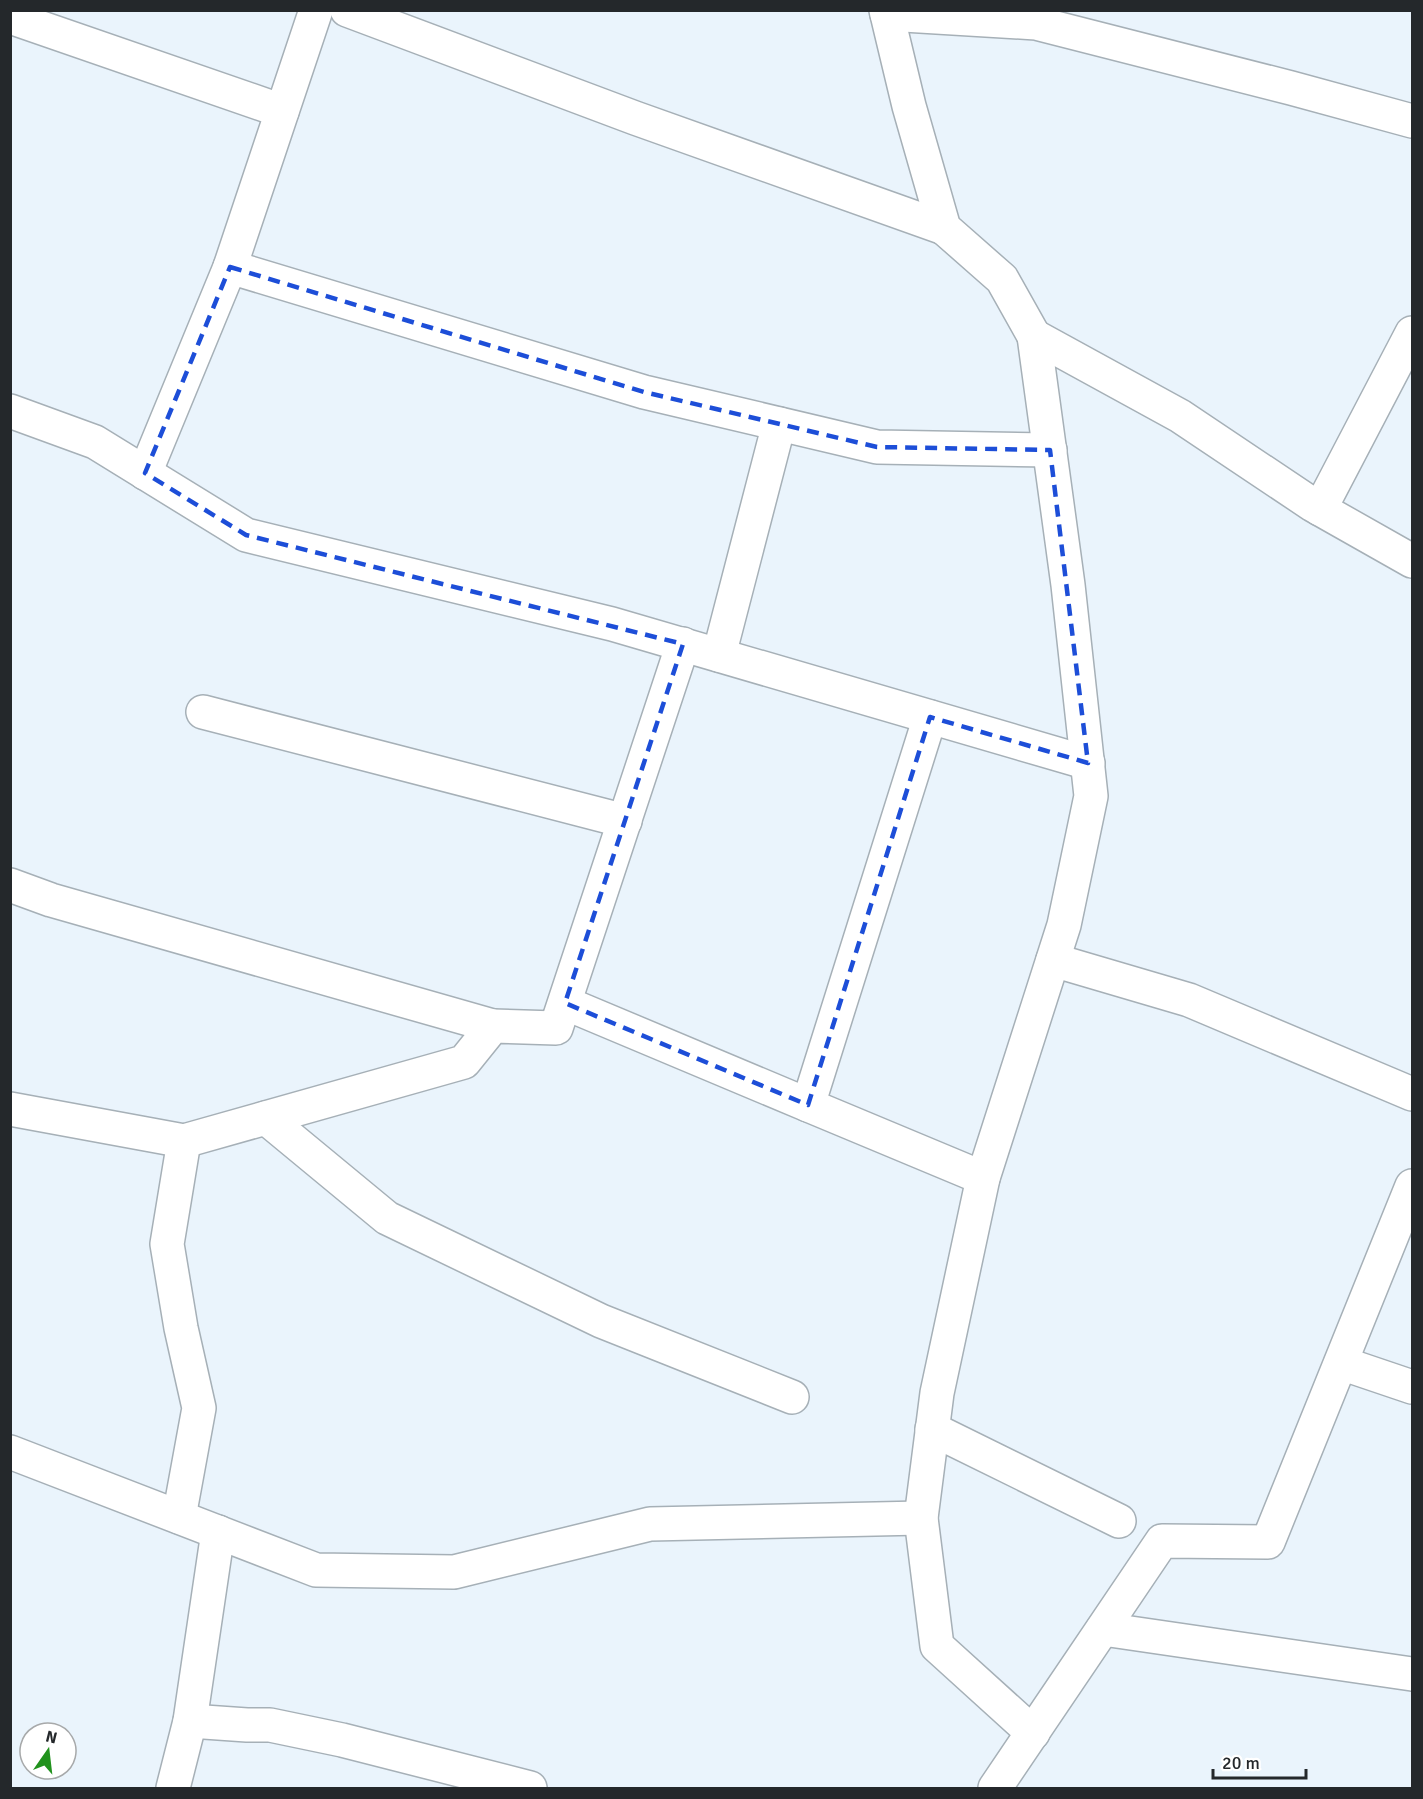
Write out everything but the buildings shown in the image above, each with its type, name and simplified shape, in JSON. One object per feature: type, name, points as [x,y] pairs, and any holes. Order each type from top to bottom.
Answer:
[{"type":"street","points":[[145,473],[230,267],[316,10]]},
{"type":"street","points":[[347,10],[646,122],[944,228],[1002,279],[1034,336],[1068,585],[1091,796],[1064,925],[983,1178],[937,1393],[921,1518],[937,1646],[1033,1733]]},
{"type":"street","points":[[944,228],[909,106],[886,12],[1036,23],[1291,88],[1413,122]]},
{"type":"street","points":[[10,17],[282,111]]},
{"type":"street","points":[[230,267],[644,392],[877,447],[1050,450]]},
{"type":"street","points":[[1320,509],[1413,333]]},
{"type":"street","points":[[1034,336],[1180,416],[1320,509],[1413,561]]},
{"type":"street","points":[[10,411],[95,442],[246,535],[612,624],[1088,763]]},
{"type":"street","points":[[720,655],[779,424]]},
{"type":"street","points":[[10,885],[62,903],[493,1026],[556,1028],[683,645]]},
{"type":"street","points":[[203,712],[625,821]]},
{"type":"street","points":[[808,1105],[930,717]]},
{"type":"street","points":[[1053,960],[1189,1000],[1413,1094]]},
{"type":"street","points":[[565,1003],[983,1178]]},
{"type":"street","points":[[10,1108],[184,1141],[465,1062],[493,1026]]},
{"type":"street","points":[[266,1118],[387,1218],[600,1321],[792,1397]]},
{"type":"street","points":[[179,1517],[199,1408],[181,1328],[167,1244],[184,1141]]},
{"type":"street","points":[[995,1788],[1162,1541],[1268,1542],[1413,1186]]},
{"type":"street","points":[[1341,1364],[1413,1387]]},
{"type":"street","points":[[932,1429],[1119,1521]]},
{"type":"street","points":[[10,1452],[316,1570],[454,1572],[650,1524],[921,1518]]},
{"type":"street","points":[[173,1788],[190,1721],[218,1532]]},
{"type":"street","points":[[1103,1629],[1413,1674]]},
{"type":"street","points":[[190,1721],[270,1725],[342,1740],[530,1788]]},
{"type":"highlighted area","points":[[230,267],[644,392],[877,447],[1050,450],[1088,763],[930,717],[808,1105],[565,1003],[683,644],[246,535],[145,473]]}]
